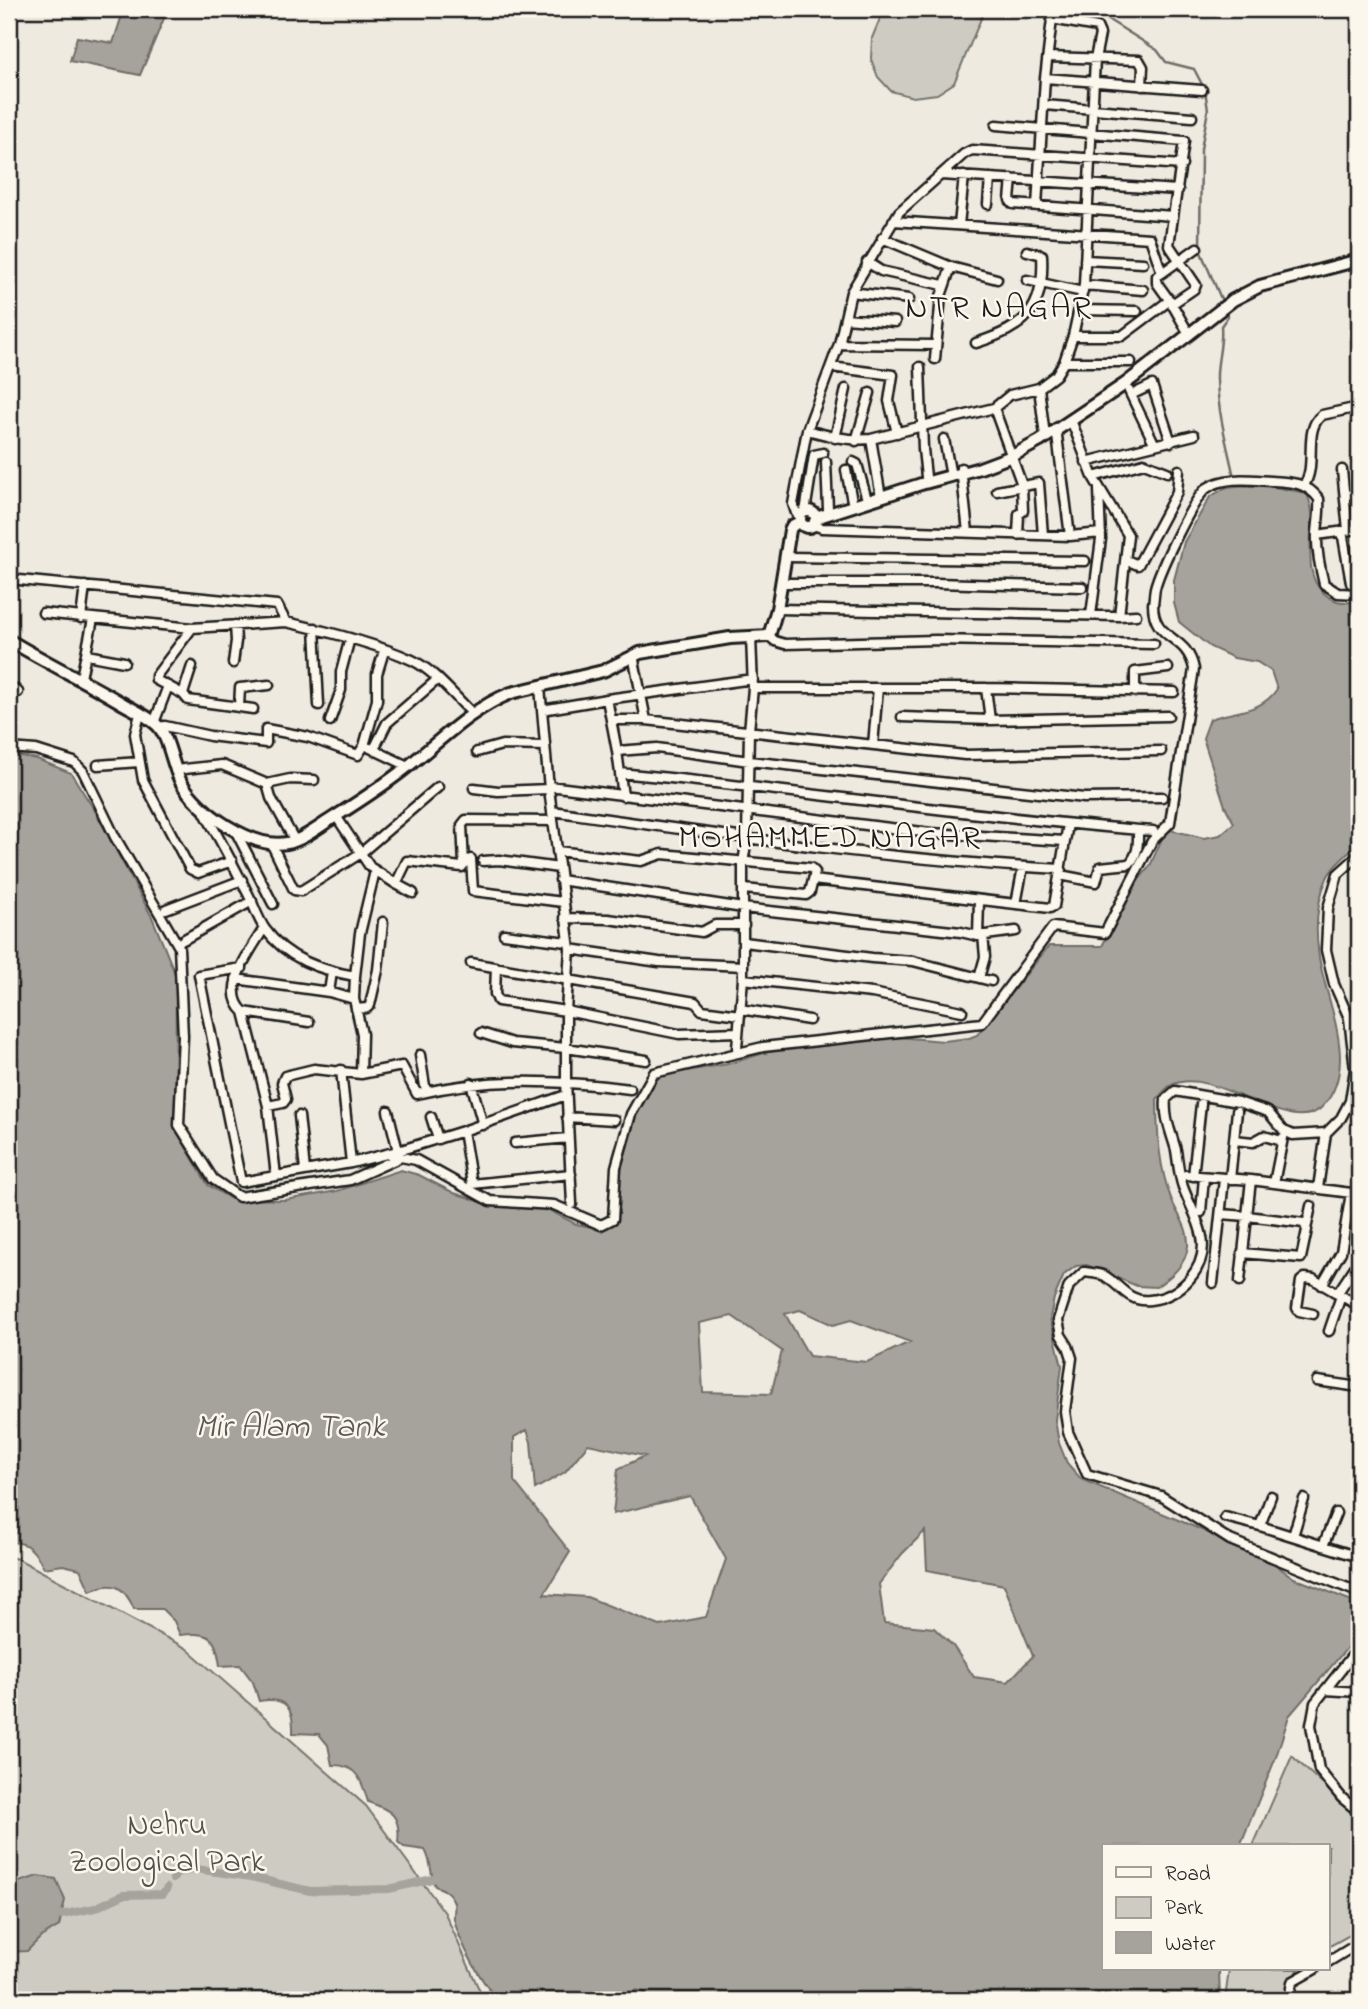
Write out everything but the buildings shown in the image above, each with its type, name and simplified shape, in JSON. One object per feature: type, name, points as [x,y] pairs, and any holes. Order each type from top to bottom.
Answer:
[{"type":"main road","points":[[9,640],[48,664],[81,678],[157,725],[182,784],[204,811],[235,830],[271,843],[285,844],[295,841],[336,816],[408,766],[473,714],[511,693],[603,671],[633,655],[769,636],[777,609],[792,526],[828,509],[866,496],[1011,454],[1045,436],[1125,384],[1233,300],[1260,286],[1359,260]]},
{"type":"main road","points":[[808,518],[822,516],[926,477],[957,471]]},
{"type":"street","points":[[807,430],[835,438],[871,439],[994,408],[1010,395],[1040,388],[1056,375],[1065,362],[1080,310],[1083,288],[1095,59],[1100,34],[1097,27],[1052,19],[1045,78],[1037,206]]},
{"type":"street","points":[[1048,57],[1139,60],[1143,67],[1142,86]]},
{"type":"street","points":[[1045,78],[1202,90]]},
{"type":"street","points":[[1044,105],[1192,117]]},
{"type":"street","points":[[996,125],[1184,141],[1168,245],[1196,285],[1194,289],[1122,336],[1073,336]]},
{"type":"street","points":[[1101,533],[1070,536],[822,528],[796,513],[793,505],[807,430],[839,344],[851,292],[892,221],[941,175],[972,150],[1182,165]]},
{"type":"street","points":[[941,175],[1178,190]]},
{"type":"street","points":[[960,225],[964,176]]},
{"type":"street","points":[[988,204],[990,177]]},
{"type":"street","points":[[1012,179],[1010,202],[1173,216]]},
{"type":"street","points":[[892,221],[1150,238],[1162,273]]},
{"type":"street","points":[[882,238],[951,267],[997,279]]},
{"type":"street","points":[[1189,334],[1157,283],[1157,276],[1197,248]]},
{"type":"street","points":[[976,343],[993,338],[1022,323],[1036,303],[1042,255],[1027,251]]},
{"type":"street","points":[[1085,260],[1143,263]]},
{"type":"street","points":[[867,262],[881,271],[943,285]]},
{"type":"street","points":[[935,359],[943,285],[951,267]]},
{"type":"street","points":[[1027,280],[1083,288],[1143,290]]},
{"type":"street","points":[[851,292],[909,299]]},
{"type":"street","points":[[1080,310],[1137,311]]},
{"type":"street","points":[[845,318],[895,321]]},
{"type":"street","points":[[839,344],[936,345]]},
{"type":"street","points":[[1065,362],[1131,362]]},
{"type":"street","points":[[831,367],[893,375],[905,374]]},
{"type":"street","points":[[920,367],[926,477]]},
{"type":"street","points":[[893,375],[889,401],[897,433]]},
{"type":"street","points":[[1125,384],[1155,445]]},
{"type":"street","points":[[1131,395],[1153,385],[1171,442]]},
{"type":"street","points":[[1040,388],[1045,436]]},
{"type":"street","points":[[835,438],[846,389]]},
{"type":"street","points":[[856,440],[870,393]]},
{"type":"street","points":[[1304,485],[1309,478],[1312,435],[1317,419],[1322,415],[1359,407]]},
{"type":"street","points":[[994,408],[1022,485],[1023,511],[1019,514],[1018,534]]},
{"type":"street","points":[[1071,420],[1093,477],[1128,535],[1119,616]]},
{"type":"street","points":[[1056,428],[1070,536]]},
{"type":"street","points":[[1086,462],[1194,435]]},
{"type":"street","points":[[871,439],[880,494]]},
{"type":"street","points":[[944,439],[957,471],[968,533]]},
{"type":"street","points":[[808,518],[814,455],[825,457],[828,509]]},
{"type":"street","points":[[853,462],[857,464],[866,496]]},
{"type":"street","points":[[1093,477],[1144,463],[1167,472]]},
{"type":"street","points":[[846,470],[852,501]]},
{"type":"street","points":[[1126,560],[1138,565],[1177,492],[1179,470]]},
{"type":"street","points":[[1342,470],[1351,583]]},
{"type":"street","points":[[9,748],[36,750],[74,762],[83,771],[115,837],[179,947],[183,1036],[179,1125],[213,1179],[239,1197],[350,1180],[401,1157],[416,1160],[491,1201],[554,1205],[601,1225],[613,1219],[615,1167],[631,1114],[654,1073],[763,1048],[982,1023],[1054,927],[1105,933],[1152,841],[1170,823],[1194,669],[1186,648],[1163,632],[1154,619],[1154,589],[1197,499],[1208,487],[1240,480],[1304,485],[1319,499],[1317,535],[1324,584],[1338,593],[1359,594]]},
{"type":"street","points":[[997,491],[1039,483],[1043,535]]},
{"type":"street","points":[[1091,615],[1101,533],[1099,488]]},
{"type":"street","points":[[1345,495],[1359,494]]},
{"type":"street","points":[[1317,535],[1359,529]]},
{"type":"street","points":[[787,557],[1085,561]]},
{"type":"street","points":[[9,579],[277,605],[286,622]]},
{"type":"street","points":[[781,583],[1082,587]]},
{"type":"street","points":[[81,618],[85,586]]},
{"type":"street","points":[[777,609],[1136,615]]},
{"type":"street","points":[[43,613],[192,628],[286,622],[315,628],[413,661],[438,678],[473,714]]},
{"type":"street","points":[[81,678],[93,619]]},
{"type":"street","points":[[233,663],[236,625]]},
{"type":"street","points":[[192,628],[156,676],[156,680],[183,694],[188,700],[253,709]]},
{"type":"street","points":[[315,628],[319,705]]},
{"type":"street","points":[[769,636],[785,644],[936,640],[1154,644]]},
{"type":"street","points":[[737,1048],[743,979],[743,863],[747,838],[749,731],[753,684],[751,637]]},
{"type":"street","points":[[330,720],[341,690],[341,672],[350,638]]},
{"type":"street","points":[[369,747],[377,700],[377,674],[384,651]]},
{"type":"street","points":[[87,655],[124,662]]},
{"type":"street","points":[[633,655],[646,720]]},
{"type":"street","points":[[183,694],[192,666]]},
{"type":"street","points":[[1135,692],[1135,672],[1168,668]]},
{"type":"street","points":[[168,686],[157,725],[210,736],[266,743],[266,729],[308,737],[355,755],[369,747],[387,723],[438,678]]},
{"type":"street","points":[[542,710],[641,694],[753,684],[1174,692]]},
{"type":"street","points":[[9,685],[18,692]]},
{"type":"street","points":[[239,707],[240,688],[269,685]]},
{"type":"street","points":[[540,687],[552,816],[569,945],[566,1095],[572,1204]]},
{"type":"street","points":[[873,745],[878,688]]},
{"type":"street","points":[[986,688],[990,720]]},
{"type":"street","points":[[607,699],[623,796]]},
{"type":"street","points":[[140,714],[135,734],[143,779],[190,870],[198,873],[232,861]]},
{"type":"street","points":[[902,717],[990,720],[1168,716]]},
{"type":"street","points":[[611,720],[646,720],[965,755],[1161,751]]},
{"type":"street","points":[[477,752],[502,745],[545,746]]},
{"type":"street","points":[[369,747],[408,766]]},
{"type":"street","points":[[617,751],[657,748],[749,761],[1084,797],[1162,797]]},
{"type":"street","points":[[98,765],[139,762]]},
{"type":"street","points":[[175,770],[222,765],[267,784],[289,779],[314,780]]},
{"type":"street","points":[[620,773],[748,785],[1068,824],[1153,831]]},
{"type":"street","points":[[267,784],[271,798],[295,841]]},
{"type":"street","points":[[271,843],[294,890],[297,891],[361,853],[438,787]]},
{"type":"street","points":[[474,788],[505,791],[549,788],[931,833],[1065,841]]},
{"type":"street","points":[[204,811],[242,880],[264,928],[282,947],[304,963],[355,976]]},
{"type":"street","points":[[336,816],[374,871],[413,893]]},
{"type":"street","points":[[396,884],[407,861],[462,866],[462,825],[466,820],[552,816],[961,863],[1023,867],[1060,872],[1096,882],[1100,867],[1129,864],[1135,859],[1138,830]]},
{"type":"street","points":[[813,880],[979,901],[1053,907],[1068,824]]},
{"type":"street","points":[[235,830],[273,904]]},
{"type":"street","points":[[557,851],[641,861],[662,854],[811,868],[815,872],[810,892],[806,895],[744,888]]},
{"type":"street","points":[[1318,1188],[1326,1133],[1341,1118],[1350,1101],[1357,1070],[1349,1018],[1334,984],[1326,950],[1328,908],[1338,874],[1359,855]]},
{"type":"street","points":[[471,859],[473,891],[563,902]]},
{"type":"street","points":[[483,861],[499,860],[559,868]]},
{"type":"street","points":[[1016,904],[1023,867]]},
{"type":"street","points":[[361,1074],[362,1034],[354,999],[355,976],[360,933],[374,871]]},
{"type":"street","points":[[166,909],[242,880]]},
{"type":"street","points":[[560,880],[743,908],[981,936],[1016,931]]},
{"type":"street","points":[[183,940],[252,901]]},
{"type":"street","points":[[979,901],[985,957],[979,978]]},
{"type":"street","points":[[565,918],[608,919],[702,932],[715,925],[744,925]]},
{"type":"street","points":[[356,1009],[370,1005],[378,970],[383,922]]},
{"type":"street","points":[[264,928],[236,979],[234,988],[236,1000],[244,1012],[268,1106],[276,1176]]},
{"type":"street","points":[[505,934],[659,962],[743,966]]},
{"type":"street","points":[[744,942],[913,961],[991,981]]},
{"type":"street","points":[[471,963],[695,1002],[702,1010],[809,1020]]},
{"type":"street","points":[[496,967],[495,994],[498,1001],[566,1011],[679,1034],[738,1032]]},
{"type":"street","points":[[242,968],[199,975],[242,1182],[351,1163],[398,1151],[484,1125],[566,1095]]},
{"type":"street","points":[[329,992],[332,972]]},
{"type":"street","points":[[236,979],[329,992],[354,999]]},
{"type":"street","points":[[743,979],[872,993],[962,1011]]},
{"type":"street","points":[[244,1012],[309,1022]]},
{"type":"street","points":[[1349,1018],[1359,1017]]},
{"type":"street","points":[[481,1033],[512,1043],[646,1060]]},
{"type":"street","points":[[420,1055],[426,1091]]},
{"type":"street","points":[[268,1106],[286,1099],[282,1083],[285,1076],[314,1069],[361,1074],[402,1066],[417,1094],[471,1083],[566,1081],[630,1089]]},
{"type":"street","points":[[341,1070],[351,1163]]},
{"type":"street","points":[[471,1083],[484,1125]]},
{"type":"street","points":[[1326,1133],[1293,1135],[1284,1131],[1268,1112],[1238,1102],[1175,1091],[1166,1099],[1164,1114],[1175,1147],[1183,1186],[1198,1218],[1203,1241],[1199,1263],[1189,1282],[1172,1294],[1149,1301],[1130,1298],[1103,1275],[1084,1272],[1069,1286],[1058,1320],[1061,1335],[1072,1358],[1065,1411],[1069,1432],[1087,1474],[1161,1496],[1230,1540],[1359,1595]]},
{"type":"street","points":[[1201,1104],[1190,1176],[1251,1180],[1355,1193],[1341,1252],[1322,1285]]},
{"type":"street","points":[[388,1111],[398,1151]]},
{"type":"street","points":[[1213,1283],[1237,1111]]},
{"type":"street","points":[[299,1116],[305,1170]]},
{"type":"street","points":[[431,1117],[439,1139]]},
{"type":"street","points":[[567,1117],[614,1120]]},
{"type":"street","points":[[463,1131],[472,1184],[571,1174]]},
{"type":"street","points":[[1234,1140],[1253,1142],[1264,1136],[1282,1139],[1274,1183]]},
{"type":"street","points":[[515,1143],[568,1138]]},
{"type":"street","points":[[1201,1212],[1204,1177]]},
{"type":"street","points":[[1240,1281],[1251,1180]]},
{"type":"street","points":[[1242,1253],[1301,1258],[1311,1206]]},
{"type":"street","points":[[1221,1214],[1307,1225]]},
{"type":"street","points":[[1329,1331],[1339,1295],[1359,1261]]},
{"type":"street","points":[[1313,1314],[1299,1311],[1297,1308],[1301,1281],[1305,1278],[1359,1306]]},
{"type":"street","points":[[1317,1381],[1359,1387]]},
{"type":"street","points":[[1260,1526],[1271,1496]]},
{"type":"street","points":[[1293,1536],[1304,1499]]},
{"type":"street","points":[[1324,1546],[1336,1513]]},
{"type":"street","points":[[1225,1517],[1357,1556],[1359,1541]]},
{"type":"street","points":[[1359,1647],[1315,1703],[1311,1725],[1319,1770],[1342,1798],[1359,1812]]},
{"type":"street","points":[[1325,1690],[1359,1692]]},
{"type":"street","points":[[1330,1961],[1359,1943]]},
{"type":"street","points":[[1289,2000],[1292,1982],[1313,1970]]},
{"type":"green space","points":[[884,9],[985,9],[954,83],[937,94],[913,97],[891,91],[878,77],[871,59],[872,38]]},
{"type":"green space","name":"Nehru Zoological Park","points":[[9,1557],[18,1559],[186,1648],[366,1806],[445,1913],[482,1996],[488,2000],[9,2000]]},
{"type":"green space","points":[[1292,1756],[1359,1818],[1359,1930],[1330,1946],[1330,1844],[1254,1844]]},
{"type":"green space","points":[[1229,1970],[1298,1970],[1289,1983],[1286,2000],[1225,2000]]},
{"type":"water","points":[[124,9],[168,9],[140,75],[70,61],[77,37],[113,43]]},
{"type":"water","name":"Mir Alam Tank","points":[[1262,485],[1307,493],[1312,511],[1311,564],[1317,586],[1337,601],[1359,602],[1359,843],[1327,878],[1317,927],[1319,957],[1338,1033],[1339,1072],[1334,1090],[1323,1106],[1309,1114],[1292,1115],[1209,1084],[1189,1081],[1168,1087],[1157,1099],[1158,1138],[1168,1189],[1187,1233],[1187,1253],[1181,1265],[1156,1287],[1137,1286],[1087,1265],[1076,1266],[1064,1275],[1054,1298],[1050,1318],[1062,1366],[1055,1420],[1059,1443],[1067,1463],[1081,1479],[1209,1533],[1273,1563],[1294,1578],[1352,1601],[1359,1616],[1359,1634],[1289,1716],[1276,1757],[1241,1844],[1102,1844],[1102,1970],[1219,1970],[1220,2000],[650,2000],[645,1993],[637,1990],[613,2000],[498,2000],[485,1984],[466,1950],[454,1919],[453,1901],[447,1892],[435,1886],[425,1850],[404,1847],[398,1842],[398,1826],[393,1815],[368,1802],[361,1781],[353,1771],[340,1765],[332,1765],[328,1745],[319,1734],[293,1733],[292,1717],[286,1706],[276,1700],[259,1701],[253,1682],[240,1665],[220,1666],[216,1648],[210,1638],[198,1634],[180,1635],[174,1621],[162,1609],[134,1609],[126,1595],[117,1587],[106,1586],[90,1591],[80,1569],[63,1565],[44,1568],[26,1546],[9,1543],[9,754],[37,759],[71,773],[95,811],[152,917],[176,976],[175,1128],[208,1185],[231,1199],[285,1200],[337,1191],[401,1170],[419,1175],[454,1193],[489,1204],[547,1209],[576,1224],[602,1229],[616,1222],[625,1131],[650,1086],[662,1075],[728,1064],[781,1048],[885,1036],[944,1041],[977,1035],[1049,946],[1102,946],[1133,887],[1150,866],[1166,829],[1204,838],[1220,835],[1234,823],[1225,806],[1203,738],[1210,719],[1256,707],[1271,697],[1277,689],[1271,671],[1257,662],[1234,658],[1210,647],[1179,622],[1174,603],[1174,580],[1184,542],[1210,497],[1225,488]],"holes":[[[800,1310],[833,1325],[851,1320],[910,1342],[867,1362],[809,1356],[785,1314]],[[732,1316],[782,1351],[771,1394],[703,1392],[699,1323]],[[527,1430],[531,1442],[535,1489],[565,1472],[588,1444],[645,1456],[618,1469],[613,1514],[690,1496],[726,1559],[706,1617],[660,1626],[587,1597],[544,1594],[570,1552],[514,1481],[514,1437]],[[925,1531],[927,1570],[1004,1585],[1033,1656],[1008,1682],[974,1677],[953,1646],[934,1628],[884,1623],[879,1584],[902,1554]]]},
{"type":"water","points":[[38,1876],[56,1879],[65,1900],[59,1926],[41,1937],[27,1951],[9,1952],[9,1879],[16,1883]]},
{"type":"waterway","points":[[1096,12],[1157,50],[1166,62],[1194,69],[1205,90],[1208,110],[1201,149],[1200,250],[1222,301]]},
{"type":"waterway","points":[[1227,313],[1228,316],[1221,326],[1217,380],[1221,417],[1234,477]]},
{"type":"waterway","points":[[173,1879],[177,1873],[196,1869],[251,1877],[310,1891],[389,1889],[432,1879]]},
{"type":"waterway","points":[[61,1915],[95,1908],[123,1895],[163,1894],[167,1888]]},
{"type":"district","name":"NTR NAGAR","points":[[999,305]]},
{"type":"district","name":"MOHAMMED NAGAR","points":[[830,835]]}]
